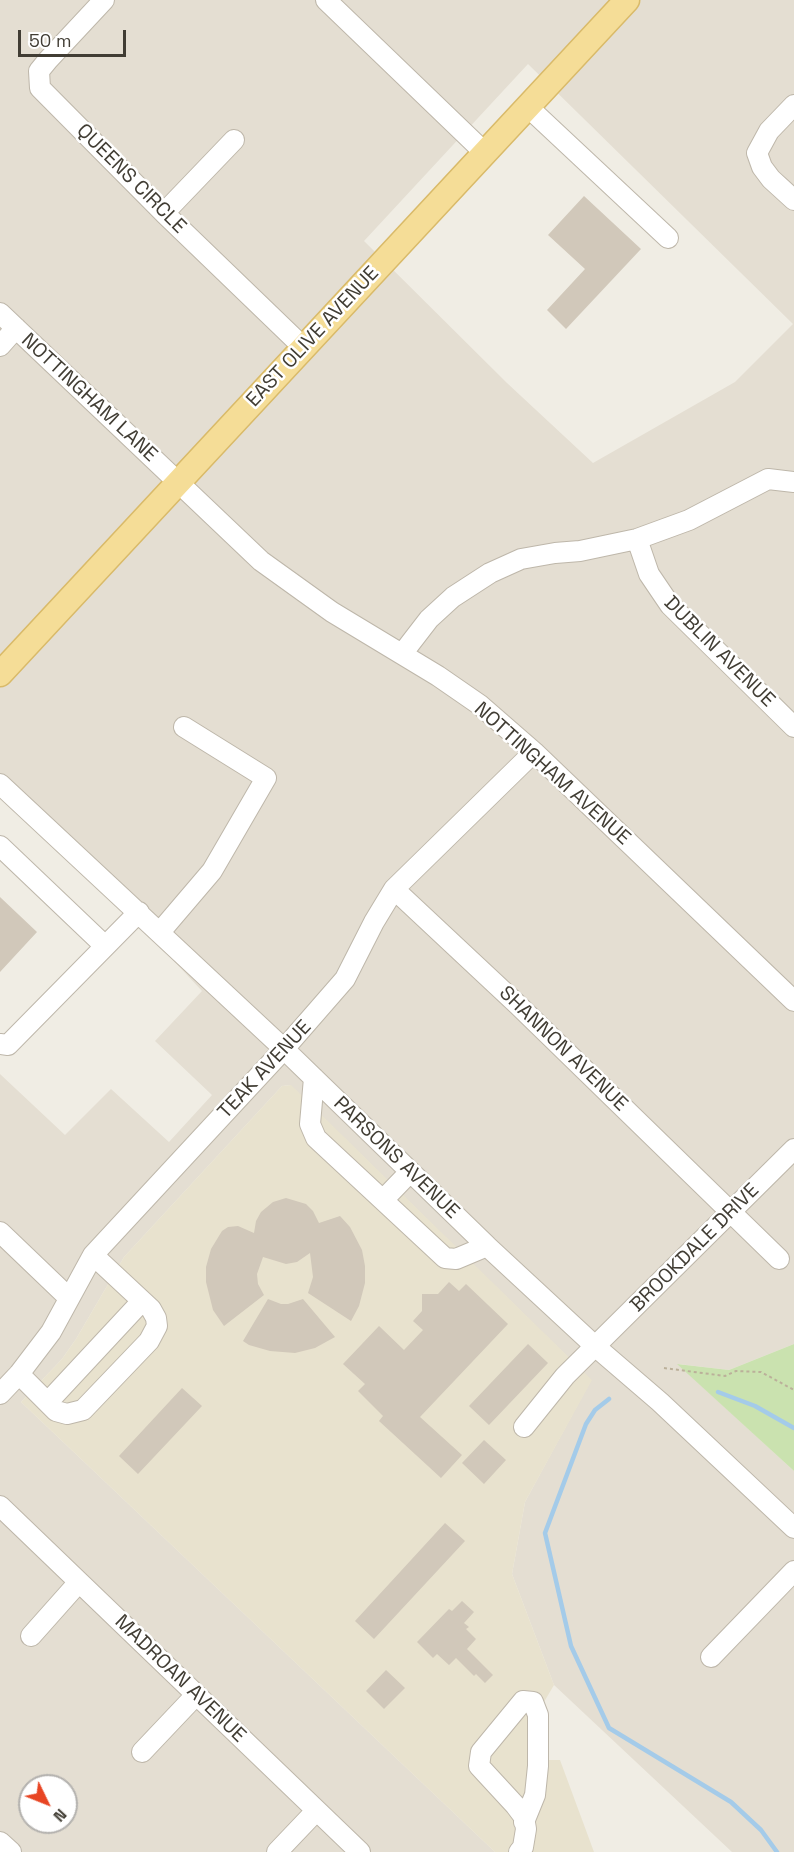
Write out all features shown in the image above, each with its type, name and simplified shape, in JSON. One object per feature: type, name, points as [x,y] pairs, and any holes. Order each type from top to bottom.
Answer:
[{"type":"main road","name":"EAST OLIVE AVENUE","points":[[0,674],[627,0]]},
{"type":"street","name":"QUEENS CIRCLE","points":[[104,0],[39,71],[40,88],[164,213],[303,347]]},
{"type":"street","points":[[326,0],[485,153]]},
{"type":"street","points":[[794,105],[769,130],[757,153],[762,167],[794,200]]},
{"type":"street","points":[[528,107],[668,238]]},
{"type":"street","points":[[164,213],[234,140]]},
{"type":"street","name":"NOTTINGHAM LANE","points":[[0,314],[178,482]]},
{"type":"street","points":[[0,346],[16,328]]},
{"type":"street","points":[[402,654],[437,612],[453,597],[490,573],[521,559],[580,551],[637,539],[689,520],[768,479],[794,482]]},
{"type":"street","name":"NOTTINGHAM AVENUE","points":[[178,482],[261,561],[296,588],[480,705],[534,752],[794,1001]]},
{"type":"street","name":"DUBLIN AVENUE","points":[[637,539],[649,574],[670,605],[794,727]]},
{"type":"street","points":[[160,932],[212,871],[266,778],[184,727]]},
{"type":"street","name":"TEAK AVENUE","points":[[0,1394],[19,1374],[51,1332],[93,1256],[284,1049],[345,979],[394,889],[534,752]]},
{"type":"street","name":"PARSONS AVENUE","points":[[1,786],[284,1049],[487,1246],[596,1347],[660,1402],[794,1528]]},
{"type":"street","points":[[0,846],[105,946]]},
{"type":"street","name":"SHANNON AVENUE","points":[[394,889],[518,1005],[779,1259]]},
{"type":"street","points":[[0,1044],[8,1045],[139,912]]},
{"type":"street","points":[[314,1078],[310,1124],[316,1138],[445,1258],[456,1258],[487,1246]]},
{"type":"street","name":"BROOKDALE DRIVE","points":[[524,1427],[565,1376],[794,1149]]},
{"type":"street","points":[[383,1200],[410,1172]]},
{"type":"street","points":[[0,1232],[69,1299]]},
{"type":"street","points":[[19,1374],[56,1411],[67,1414],[83,1410],[149,1341],[157,1326],[151,1309],[93,1256]]},
{"type":"street","points":[[48,1402],[142,1301]]},
{"type":"street","name":"MADROAN AVENUE","points":[[0,1506],[360,1852]]},
{"type":"street","points":[[711,1657],[794,1571]]},
{"type":"street","points":[[31,1636],[79,1582]]},
{"type":"street","points":[[142,1752],[196,1695]]},
{"type":"street","points":[[519,1852],[524,1838],[525,1822],[536,1795],[538,1766],[538,1715],[533,1702],[523,1701],[482,1752],[479,1766],[515,1805],[525,1822]]},
{"type":"street","points":[[277,1852],[316,1811]]},
{"type":"street","points":[[0,1842],[11,1852]]},
{"type":"path","points":[[664,1368],[725,1376],[736,1371],[761,1372],[794,1390]]},
{"type":"shaded area","points":[[0,0],[794,0],[794,1344],[729,1370],[678,1364],[794,1471],[794,1852],[732,1852],[554,1685],[512,1574],[525,1502],[591,1380],[290,1085],[282,1086],[124,1257],[62,1359],[21,1402],[495,1852],[0,1852],[0,1074],[65,1135],[111,1089],[169,1142],[212,1095],[155,1041],[202,991],[0,775]],"holes":[[[528,64],[793,324],[735,382],[593,463],[507,383],[364,241]]]},
{"type":"shaded area","points":[[291,1085],[592,1380],[525,1502],[512,1574],[554,1685],[544,1702],[549,1760],[560,1760],[594,1852],[495,1852],[21,1402],[62,1359],[124,1257],[282,1086]]},
{"type":"green space","points":[[794,1344],[794,1471],[677,1364],[729,1370]]},
{"type":"building","points":[[584,196],[641,249],[566,329],[547,310],[585,269],[548,235]]},
{"type":"building","points":[[0,897],[37,932],[0,972]]},
{"type":"building","points":[[286,1198],[306,1204],[313,1211],[319,1223],[340,1216],[350,1227],[362,1250],[365,1266],[365,1283],[359,1306],[351,1321],[308,1293],[313,1277],[310,1253],[297,1262],[286,1264],[263,1257],[257,1274],[258,1284],[264,1295],[224,1326],[213,1310],[206,1282],[206,1267],[211,1249],[222,1231],[228,1227],[238,1226],[254,1233],[256,1221],[261,1212],[273,1202]]},
{"type":"building","points":[[449,1282],[459,1291],[466,1284],[508,1324],[420,1417],[462,1455],[441,1478],[379,1421],[383,1416],[358,1391],[365,1384],[343,1364],[379,1326],[404,1350],[423,1330],[413,1321],[422,1311],[422,1294],[438,1294]]},
{"type":"building","points":[[268,1299],[288,1304],[303,1299],[335,1337],[315,1348],[295,1353],[270,1351],[249,1345],[243,1341]]},
{"type":"building","points":[[528,1344],[548,1363],[489,1425],[469,1406]]},
{"type":"building","points":[[182,1388],[202,1406],[138,1474],[119,1456]]},
{"type":"building","points":[[484,1440],[506,1460],[484,1484],[462,1463]]},
{"type":"building","points":[[445,1523],[465,1541],[374,1639],[355,1621]]},
{"type":"building","points":[[462,1601],[474,1612],[464,1623],[469,1627],[466,1629],[476,1639],[467,1649],[493,1675],[485,1683],[476,1674],[474,1676],[456,1658],[449,1665],[437,1654],[433,1658],[417,1642],[449,1609],[452,1611]]},
{"type":"building","points":[[386,1670],[405,1688],[384,1709],[366,1691]]},
{"type":"waterway","points":[[718,1392],[755,1406],[794,1428]]},
{"type":"waterway","points":[[609,1399],[595,1410],[586,1424],[545,1533],[571,1646],[609,1728],[731,1802],[761,1830],[777,1852]]}]
